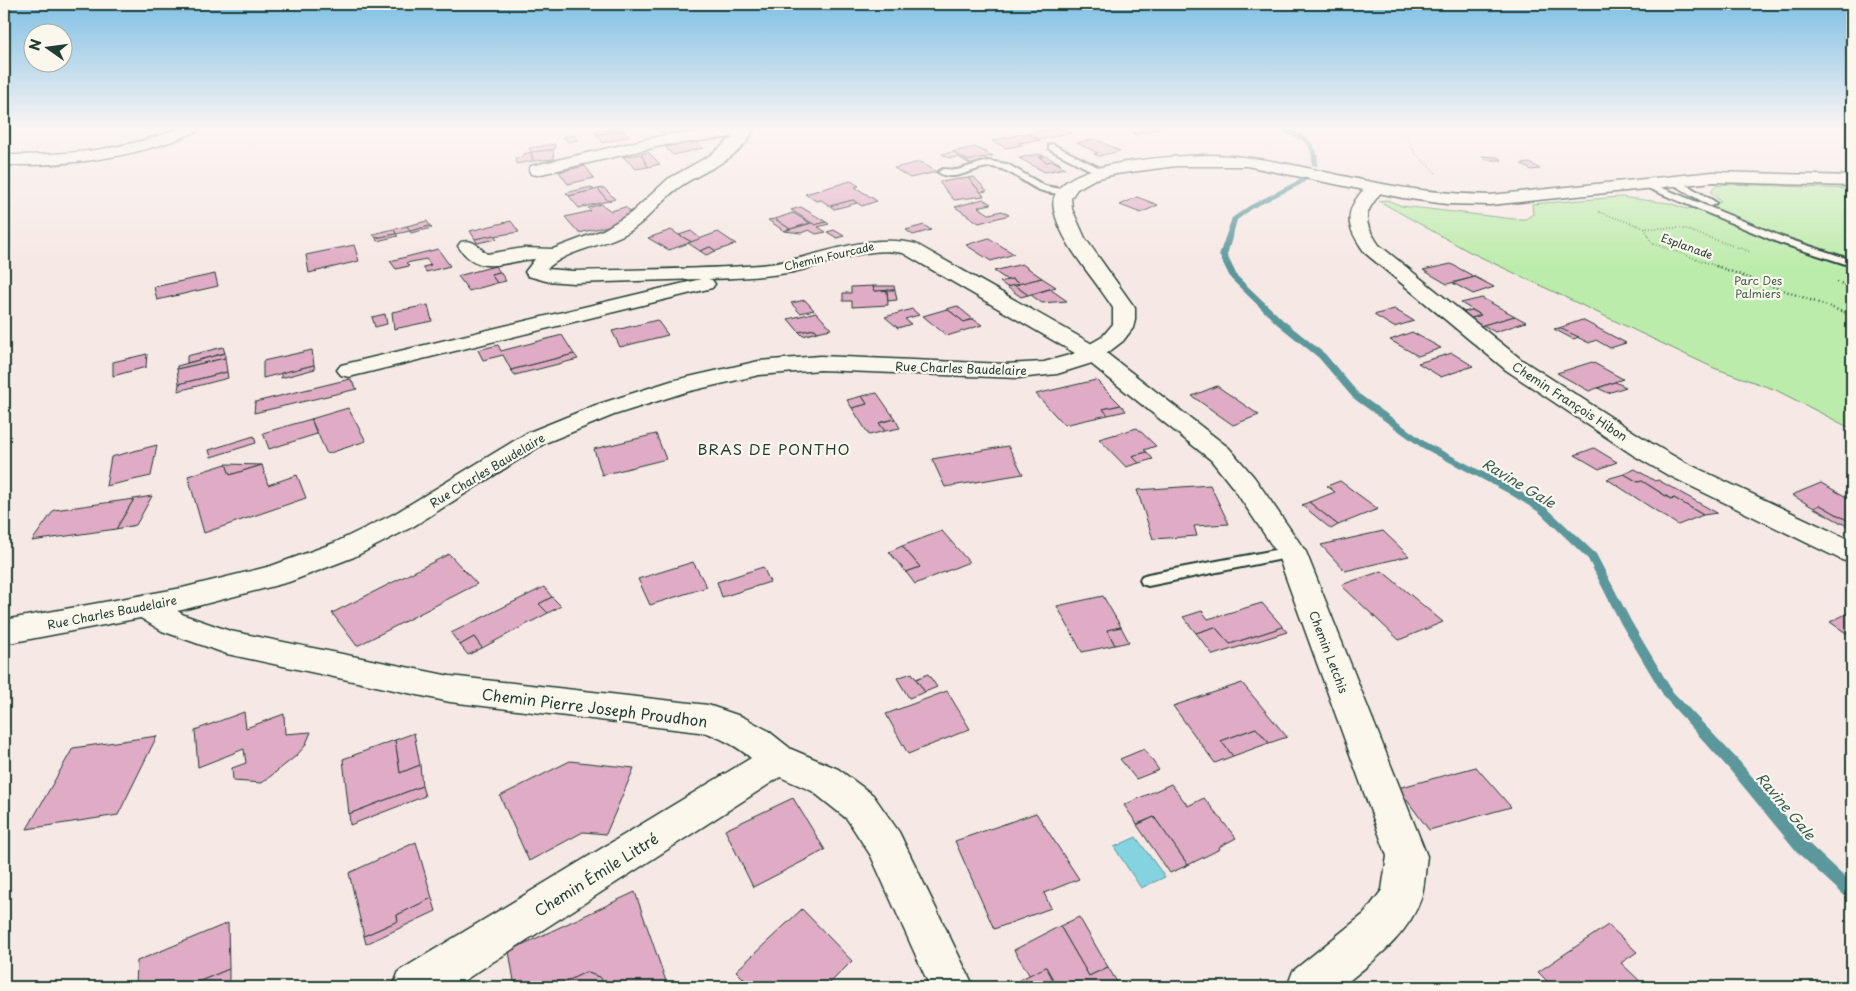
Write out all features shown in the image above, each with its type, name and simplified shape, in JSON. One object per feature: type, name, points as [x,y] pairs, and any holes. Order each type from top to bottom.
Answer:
[{"type":"street","name":"Chemin Fourcade","points":[[688,174],[674,183],[634,220],[605,236],[556,255],[540,265],[535,272],[546,275],[574,277],[760,271],[790,267],[864,246],[885,244],[909,248],[1093,354]]},
{"type":"street","points":[[1064,192],[1068,186],[1094,174]]},
{"type":"street","points":[[1310,174],[1424,196],[1490,200],[1713,177],[1852,181]]},
{"type":"street","name":"Chemin François Hibon","points":[[1374,188],[1362,201],[1357,215],[1360,232],[1372,248],[1514,365],[1642,449],[1675,468],[1852,553]]},
{"type":"street","name":"Rue Charles Baudelaire","points":[[4,632],[145,606],[278,575],[344,550],[404,520],[536,438],[605,410],[679,386],[759,368],[820,363],[1034,371],[1068,365],[1093,354],[1116,337],[1124,322],[1124,308],[1070,229],[1062,212],[1064,192]]},
{"type":"street","name":"Chemin Fourcade","points":[[468,246],[479,258],[487,260],[524,254],[542,253],[556,255]]},
{"type":"street","points":[[349,370],[760,271]]},
{"type":"street","name":"Chemin Letchis","points":[[1093,354],[1220,454],[1244,483],[1291,552],[1407,856],[1401,897],[1379,928],[1309,987]]},
{"type":"street","name":"Chemin Pierre Joseph Proudhon","points":[[145,606],[173,623],[227,642],[450,689],[708,719],[731,727],[754,740],[778,760],[825,780],[860,807],[885,844],[952,987]]},
{"type":"street","name":"Chemin Émile Littré","points":[[415,987],[778,760]]},
{"type":"lane","points":[[1018,174],[1042,188],[1064,192]]},
{"type":"lane","points":[[1676,182],[1717,206],[1780,231],[1846,250]]},
{"type":"lane","points":[[1648,185],[1782,240],[1852,262]]},
{"type":"lane","points":[[1148,580],[1291,552]]},
{"type":"path","points":[[1437,174],[1441,177]]},
{"type":"path","points":[[1592,210],[1644,228]]},
{"type":"path","name":"Esplanade","points":[[1753,253],[1681,228],[1644,228],[1652,243],[1852,314]]},
{"type":"path","points":[[1834,281],[1852,287]]},
{"type":"green space","name":"Parc Des Palmiers","points":[[1728,184],[1852,189],[1852,429],[1776,390],[1714,368],[1468,251],[1379,201],[1387,200],[1402,206],[1526,219],[1533,214],[1532,204],[1620,197],[1669,203],[1687,209],[1721,202],[1711,192],[1715,186]]},
{"type":"water","points":[[1136,837],[1165,877],[1141,888],[1114,847]]},
{"type":"building","points":[[561,174],[591,174],[594,178],[568,184]]},
{"type":"building","points":[[904,174],[927,174],[910,178]]},
{"type":"building","points":[[974,177],[987,191],[981,192],[968,178]]},
{"type":"building","points":[[968,178],[984,196],[954,200],[939,182]]},
{"type":"building","points":[[851,181],[859,186],[855,187],[877,201],[862,206],[853,200],[830,206],[821,200],[816,201],[805,194]]},
{"type":"building","points":[[591,187],[594,190],[569,196],[566,193]]},
{"type":"building","points":[[604,188],[615,199],[608,201],[598,189]]},
{"type":"building","points":[[598,189],[608,201],[579,208],[569,196]]},
{"type":"building","points":[[1137,197],[1158,205],[1141,213],[1120,205]]},
{"type":"building","points":[[983,199],[991,204],[978,207],[989,214],[1002,211],[1009,215],[979,223],[955,207]]},
{"type":"building","points":[[853,200],[857,203],[834,209],[830,206]]},
{"type":"building","points":[[601,204],[611,211],[625,207],[633,214],[625,222],[579,233],[565,217],[591,211],[588,208]]},
{"type":"building","points":[[801,207],[826,222],[815,225],[791,210]]},
{"type":"building","points":[[793,213],[810,223],[790,229],[775,219]]},
{"type":"building","points":[[775,219],[790,229],[784,231],[768,220]]},
{"type":"building","points":[[427,221],[430,226],[410,231],[407,226]]},
{"type":"building","points":[[511,221],[519,232],[475,239],[470,231]]},
{"type":"building","points":[[826,222],[829,224],[818,227],[826,232],[816,234],[809,230],[801,233],[784,231],[812,223],[815,225]]},
{"type":"building","points":[[924,225],[931,230],[913,235],[906,230]]},
{"type":"building","points":[[407,226],[410,231],[396,234],[394,229]]},
{"type":"building","points":[[430,226],[432,228],[411,233],[410,231]]},
{"type":"building","points":[[394,229],[396,234],[376,238],[373,234]]},
{"type":"building","points":[[671,230],[692,242],[669,250],[648,238]]},
{"type":"building","points":[[834,230],[844,236],[837,238],[827,232]]},
{"type":"building","points":[[691,231],[701,239],[692,242],[679,235]]},
{"type":"building","points":[[718,232],[736,244],[716,251],[710,247],[700,251],[688,243]]},
{"type":"building","points":[[396,234],[398,236],[377,241],[376,238]]},
{"type":"building","points":[[494,235],[497,239],[477,243],[475,239]]},
{"type":"building","points":[[989,238],[1014,254],[991,261],[966,245]]},
{"type":"building","points":[[354,245],[359,261],[309,273],[306,255]]},
{"type":"building","points":[[710,247],[716,251],[706,255],[700,251]]},
{"type":"building","points":[[438,249],[450,266],[426,272],[423,267],[431,265],[426,259],[406,263],[409,266],[396,269],[390,261]]},
{"type":"building","points":[[1022,264],[1042,278],[1019,284],[1012,279],[1007,280],[994,271]]},
{"type":"building","points":[[1451,264],[1475,277],[1447,284],[1423,270]]},
{"type":"building","points":[[495,266],[500,272],[491,274],[497,283],[469,291],[458,276]]},
{"type":"building","points":[[500,272],[506,281],[497,283],[491,274]]},
{"type":"building","points":[[215,274],[218,286],[157,300],[154,287]]},
{"type":"building","points":[[1475,277],[1494,287],[1473,294],[1453,283]]},
{"type":"building","points":[[1042,278],[1056,287],[1028,295],[1014,285]]},
{"type":"building","points":[[1012,279],[1019,284],[1007,287],[1000,282]]},
{"type":"building","points":[[1014,285],[1028,295],[1021,297],[1007,287]]},
{"type":"building","points":[[873,286],[874,291],[887,290],[888,305],[852,307],[852,301],[843,301],[843,293],[851,293],[851,287]]},
{"type":"building","points":[[873,286],[894,286],[895,290],[874,291]]},
{"type":"building","points":[[1050,289],[1067,301],[1042,303],[1031,295]]},
{"type":"building","points":[[887,290],[895,290],[897,300],[888,301]]},
{"type":"building","points":[[1482,298],[1515,316],[1480,326],[1468,319],[1481,315],[1461,303]]},
{"type":"building","points":[[805,300],[814,310],[800,313],[791,303]]},
{"type":"building","points":[[428,305],[432,321],[394,329],[392,312]]},
{"type":"building","points":[[957,306],[973,319],[964,322],[947,309]]},
{"type":"building","points":[[912,309],[919,315],[905,319],[911,324],[898,328],[885,317]]},
{"type":"building","points":[[947,309],[964,322],[973,319],[982,325],[947,336],[923,316]]},
{"type":"building","points":[[1394,309],[1414,321],[1394,327],[1374,315]]},
{"type":"building","points":[[1472,310],[1481,315],[1468,319],[1459,313]]},
{"type":"building","points":[[816,312],[831,329],[817,332],[815,329],[799,332],[788,319]]},
{"type":"building","points":[[385,314],[387,324],[375,327],[372,317]]},
{"type":"building","points":[[1515,316],[1526,322],[1495,332],[1483,325]]},
{"type":"building","points":[[657,320],[668,335],[620,347],[612,331]]},
{"type":"building","points":[[1582,320],[1626,343],[1610,348],[1596,340],[1589,343],[1559,328]]},
{"type":"building","points":[[1559,328],[1579,337],[1573,339],[1554,329]]},
{"type":"building","points":[[815,329],[817,332],[803,336],[799,332]]},
{"type":"building","points":[[1412,332],[1441,348],[1418,356],[1390,340]]},
{"type":"building","points":[[562,335],[574,354],[511,370],[503,355],[483,360],[478,350],[498,345],[501,351]]},
{"type":"building","points":[[223,347],[225,353],[187,363],[187,356]]},
{"type":"building","points":[[312,350],[314,365],[263,378],[263,361]]},
{"type":"building","points":[[225,353],[225,358],[177,369],[177,366]]},
{"type":"building","points":[[1452,353],[1473,366],[1441,377],[1418,363]]},
{"type":"building","points":[[147,354],[146,367],[113,376],[113,362]]},
{"type":"building","points":[[574,354],[578,359],[515,375],[511,370]]},
{"type":"building","points":[[225,358],[227,372],[179,384],[177,369]]},
{"type":"building","points":[[1592,362],[1623,379],[1589,391],[1557,373]]},
{"type":"building","points":[[314,365],[315,369],[281,378],[281,373]]},
{"type":"building","points":[[227,372],[228,378],[178,391],[179,384]]},
{"type":"building","points":[[350,379],[357,389],[254,413],[255,402]]},
{"type":"building","points":[[1096,380],[1121,405],[1103,409],[1108,415],[1064,425],[1036,394]]},
{"type":"building","points":[[1615,382],[1626,387],[1608,393],[1598,388]]},
{"type":"building","points":[[1217,386],[1259,415],[1233,425],[1192,396]]},
{"type":"building","points":[[877,393],[895,419],[879,423],[885,431],[869,435],[852,408],[867,404],[862,396]]},
{"type":"building","points":[[862,396],[867,404],[852,408],[847,400]]},
{"type":"building","points":[[1121,405],[1126,411],[1108,415],[1103,409]]},
{"type":"building","points":[[348,408],[366,441],[327,454],[311,419]]},
{"type":"building","points":[[311,419],[317,434],[269,449],[263,433]]},
{"type":"building","points":[[895,419],[900,428],[885,431],[879,423]]},
{"type":"building","points":[[1137,428],[1156,446],[1144,450],[1147,452],[1132,456],[1139,463],[1126,467],[1099,439]]},
{"type":"building","points":[[656,434],[666,459],[602,475],[594,449]]},
{"type":"building","points":[[254,436],[256,443],[211,457],[209,450]]},
{"type":"building","points":[[157,445],[151,476],[106,486],[111,457]]},
{"type":"building","points":[[1008,446],[1023,474],[945,487],[932,459]]},
{"type":"building","points":[[1594,448],[1617,462],[1599,469],[1575,455]]},
{"type":"building","points":[[1147,452],[1153,459],[1139,463],[1132,456]]},
{"type":"building","points":[[226,464],[262,465],[230,475]]},
{"type":"building","points":[[226,464],[230,475],[262,465],[268,485],[297,475],[306,498],[204,533],[188,476]]},
{"type":"building","points":[[1635,469],[1717,513],[1703,515],[1674,498],[1671,499],[1642,481],[1638,482],[1624,474]]},
{"type":"building","points":[[1624,474],[1638,482],[1642,481],[1672,500],[1674,498],[1703,515],[1678,525],[1607,479]]},
{"type":"building","points":[[1340,481],[1378,509],[1338,525],[1309,502],[1335,492],[1327,486]]},
{"type":"building","points":[[1821,483],[1852,500],[1852,523],[1820,505],[1814,508],[1792,495]]},
{"type":"building","points":[[1210,485],[1229,524],[1194,526],[1197,536],[1153,539],[1137,490]]},
{"type":"building","points":[[152,496],[136,525],[116,529],[134,499]]},
{"type":"building","points":[[134,499],[116,529],[32,541],[54,510]]},
{"type":"building","points":[[1309,502],[1338,525],[1331,529],[1302,505]]},
{"type":"building","points":[[1820,505],[1852,524],[1847,526],[1814,508]]},
{"type":"building","points":[[942,531],[969,562],[915,584],[906,572],[920,567],[902,546]]},
{"type":"building","points":[[1383,531],[1409,556],[1345,571],[1321,545]]},
{"type":"building","points":[[902,546],[920,567],[906,572],[889,552]]},
{"type":"building","points":[[449,554],[477,584],[357,646],[332,613]]},
{"type":"building","points":[[693,562],[707,587],[650,605],[638,579]]},
{"type":"building","points":[[763,567],[770,582],[722,597],[717,582]]},
{"type":"building","points":[[1382,571],[1443,622],[1399,640],[1341,585]]},
{"type":"building","points":[[544,587],[552,597],[539,604],[548,613],[482,648],[474,637],[460,645],[451,633]]},
{"type":"building","points":[[1103,596],[1121,627],[1107,630],[1115,645],[1082,652],[1057,606]]},
{"type":"building","points":[[552,597],[561,606],[548,613],[539,604]]},
{"type":"building","points":[[1262,603],[1283,627],[1230,644],[1215,627],[1196,633],[1183,617],[1202,611],[1208,619]]},
{"type":"building","points":[[1852,611],[1852,637],[1830,622]]},
{"type":"building","points":[[1121,627],[1129,642],[1115,645],[1107,630]]},
{"type":"building","points":[[1215,627],[1230,644],[1283,627],[1287,632],[1213,655],[1196,633]]},
{"type":"building","points":[[474,637],[482,648],[468,655],[460,645]]},
{"type":"building","points":[[912,673],[925,692],[909,698],[897,678]]},
{"type":"building","points":[[928,674],[937,687],[925,692],[916,679]]},
{"type":"building","points":[[1242,683],[1287,737],[1269,743],[1256,728],[1221,741],[1233,756],[1215,763],[1173,706]]},
{"type":"building","points":[[947,691],[970,729],[908,754],[886,714]]},
{"type":"building","points":[[244,712],[246,728],[284,714],[285,734],[311,732],[305,746],[296,756],[262,783],[233,781],[232,768],[246,763],[244,749],[198,767],[195,730]]},
{"type":"building","points":[[1256,728],[1269,743],[1233,756],[1221,741]]},
{"type":"building","points":[[414,733],[420,765],[400,773],[395,740]]},
{"type":"building","points":[[157,736],[118,815],[27,829],[73,748]]},
{"type":"building","points":[[395,740],[400,773],[420,765],[422,786],[349,814],[343,759]]},
{"type":"building","points":[[1144,749],[1159,770],[1136,779],[1120,759]]},
{"type":"building","points":[[570,761],[634,768],[606,834],[583,832],[529,861],[500,796]]},
{"type":"building","points":[[1476,767],[1511,807],[1429,830],[1398,788]]},
{"type":"building","points":[[1171,784],[1188,806],[1204,798],[1236,838],[1219,847],[1220,849],[1188,865],[1154,817],[1137,824],[1124,805]]},
{"type":"building","points":[[422,786],[425,796],[350,825],[349,814]]},
{"type":"building","points":[[793,798],[825,850],[753,887],[725,830]]},
{"type":"building","points":[[1036,813],[1079,879],[1044,893],[1051,908],[994,929],[955,841]]},
{"type":"building","points":[[1154,817],[1188,865],[1170,873],[1137,825]]},
{"type":"building","points":[[416,842],[432,898],[397,915],[398,921],[364,936],[349,873]]},
{"type":"building","points":[[635,892],[668,987],[603,987],[601,978],[586,972],[555,987],[515,987],[509,951]]},
{"type":"building","points":[[432,898],[436,911],[366,944],[364,936],[398,921],[397,915]]},
{"type":"building","points":[[802,909],[852,961],[826,987],[752,987],[736,971]]},
{"type":"building","points":[[1079,917],[1108,967],[1089,976],[1060,926]]},
{"type":"building","points":[[228,923],[229,969],[186,987],[136,987],[137,961]]},
{"type":"building","points":[[1608,925],[1637,952],[1621,963],[1643,984],[1638,987],[1553,987],[1538,972]]},
{"type":"building","points":[[1060,926],[1089,976],[1108,967],[1120,987],[1057,987],[1046,967],[1030,976],[1014,950]]},
{"type":"building","points":[[1046,967],[1057,987],[1023,987],[1019,980]]},
{"type":"building","points":[[229,969],[229,983],[219,987],[186,987]]},
{"type":"building","points":[[586,972],[601,978],[603,987],[555,987]]},
{"type":"waterway","name":"Ravine Gale","points":[[1305,179],[1251,207],[1234,219],[1223,255],[1234,277],[1280,322],[1322,356],[1356,396],[1424,445],[1512,491],[1543,510],[1592,557],[1627,624],[1669,695],[1734,765],[1803,848],[1852,893]]},
{"type":"district","name":"BRAS DE PONTHO","points":[[774,448]]}]
